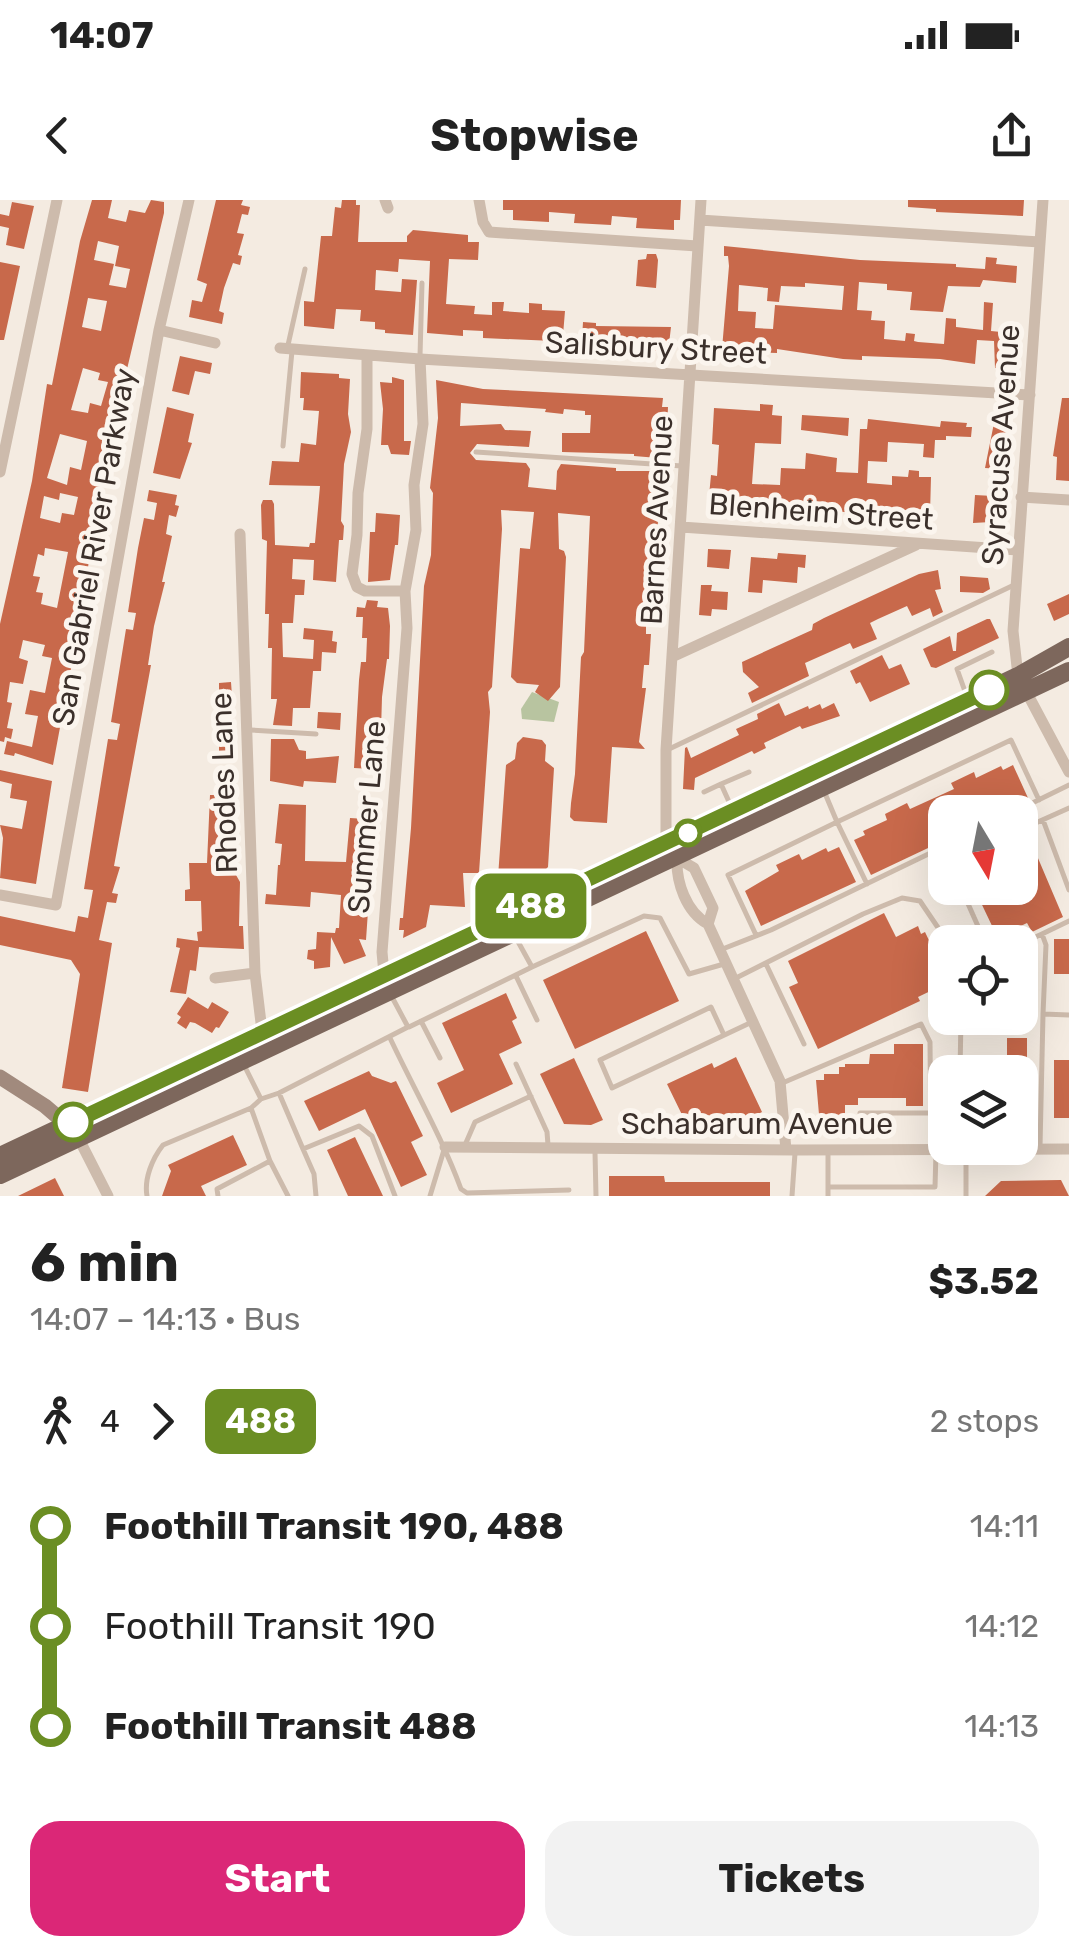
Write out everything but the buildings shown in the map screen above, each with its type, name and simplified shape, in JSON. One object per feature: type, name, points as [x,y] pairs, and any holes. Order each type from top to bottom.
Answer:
[{"type":"main road","points":[[0,1156],[74,1132],[242,1060],[386,982],[672,851],[822,788],[1022,684],[1069,647]]},
{"type":"main road","points":[[0,1176],[262,1030],[513,932],[672,851],[734,812],[969,700],[1069,671]]},
{"type":"street","points":[[0,472],[56,200]]},
{"type":"street","name":"San Gabriel River Parkway","points":[[0,894],[56,905],[159,330],[189,200]]},
{"type":"street","points":[[479,200],[489,232],[698,246]]},
{"type":"street","name":"Barnes Avenue","points":[[701,200],[666,750],[676,876],[695,917],[708,924]]},
{"type":"street","name":"Syracuse Avenue","points":[[1022,684],[1013,631],[1043,200]]},
{"type":"street","points":[[700,220],[1040,242]]},
{"type":"street","points":[[159,330],[215,343]]},
{"type":"street","name":"Salisbury Street","points":[[287,348],[1030,395]]},
{"type":"street","points":[[366,355],[368,429],[352,574],[357,587],[365,591],[405,591]]},
{"type":"street","name":"Summer Lane","points":[[386,982],[382,952],[405,663],[405,591],[416,530],[414,486],[423,424],[420,359]]},
{"type":"street","points":[[1020,497],[1069,500]]},
{"type":"street","name":"Blenheim Street","points":[[681,528],[1018,550]]},
{"type":"street","name":"Rhodes Lane","points":[[240,534],[255,972],[262,1030]]},
{"type":"street","points":[[674,656],[920,543]]},
{"type":"street","points":[[1022,684],[1069,772]]},
{"type":"street","points":[[672,851],[694,868],[713,908],[708,924],[718,951],[780,1084],[790,1150]]},
{"type":"street","points":[[215,978],[255,972]]},
{"type":"street","points":[[0,1077],[74,1132],[108,1196]]},
{"type":"street","name":"Schabarum Avenue","points":[[445,1147],[928,1150]]},
{"type":"street","name":"Schabarum Avenue","points":[[1040,1150],[1069,1148]]},
{"type":"lane","points":[[283,446],[287,348],[305,268]]},
{"type":"lane","points":[[420,359],[422,283]]},
{"type":"lane","points":[[476,452],[685,467]]},
{"type":"lane","points":[[666,750],[1017,584]]},
{"type":"lane","points":[[969,700],[957,669],[992,652]]},
{"type":"lane","points":[[247,730],[316,734]]},
{"type":"lane","points":[[756,936],[728,875],[1011,740],[1039,800],[1069,785]]},
{"type":"lane","points":[[704,792],[749,772]]},
{"type":"lane","points":[[721,784],[734,812]]},
{"type":"lane","points":[[822,788],[867,884]]},
{"type":"lane","points":[[1038,822],[1069,808]]},
{"type":"lane","points":[[1043,820],[1069,890]]},
{"type":"lane","points":[[718,951],[928,854]]},
{"type":"lane","points":[[732,980],[902,898],[920,901],[936,925]]},
{"type":"lane","points":[[148,1196],[146,1189],[154,1156],[162,1146],[251,1108],[261,1099],[408,1027],[644,916],[660,918],[689,974],[724,964]]},
{"type":"lane","points":[[1038,936],[1069,921]]},
{"type":"lane","points":[[513,932],[532,968]]},
{"type":"lane","points":[[1040,1150],[1046,946],[1042,934]]},
{"type":"lane","points":[[766,964],[804,1044]]},
{"type":"lane","points":[[516,976],[537,1020]]},
{"type":"lane","points":[[386,982],[408,1027]]},
{"type":"lane","points":[[724,1034],[711,1007],[600,1060],[612,1088],[752,1022]]},
{"type":"lane","points":[[1043,1014],[1069,1015]]},
{"type":"lane","points":[[421,1021],[440,1058]]},
{"type":"lane","points":[[780,1084],[921,1024],[930,1042],[930,1055]]},
{"type":"lane","points":[[390,1038],[434,1133],[445,1147],[461,1189],[466,1193],[569,1190]]},
{"type":"lane","points":[[242,1060],[261,1099]]},
{"type":"lane","points":[[516,1064],[547,1132],[549,1148]]},
{"type":"lane","points":[[278,1093],[314,1174],[316,1196]]},
{"type":"lane","points":[[464,1147],[475,1122],[531,1096]]},
{"type":"lane","points":[[251,1108],[270,1161],[288,1196]]},
{"type":"lane","points":[[860,1113],[928,1113]]},
{"type":"lane","points":[[303,1148],[359,1126],[372,1136],[395,1196]]},
{"type":"lane","points":[[430,1196],[445,1147]]},
{"type":"lane","points":[[595,1148],[596,1196]]},
{"type":"lane","points":[[790,1150],[792,1196]]},
{"type":"lane","points":[[828,1150],[828,1196]]},
{"type":"lane","points":[[218,1196],[216,1189],[270,1161]]},
{"type":"lane","points":[[828,1187],[935,1187],[934,1165]]},
{"type":"lane","points":[[962,1165],[966,1196]]},
{"type":"green space","points":[[532,692],[559,702],[554,722],[522,719],[521,709]]},
{"type":"bus line","name":"488","points":[[73,1122],[989,690]]}]
